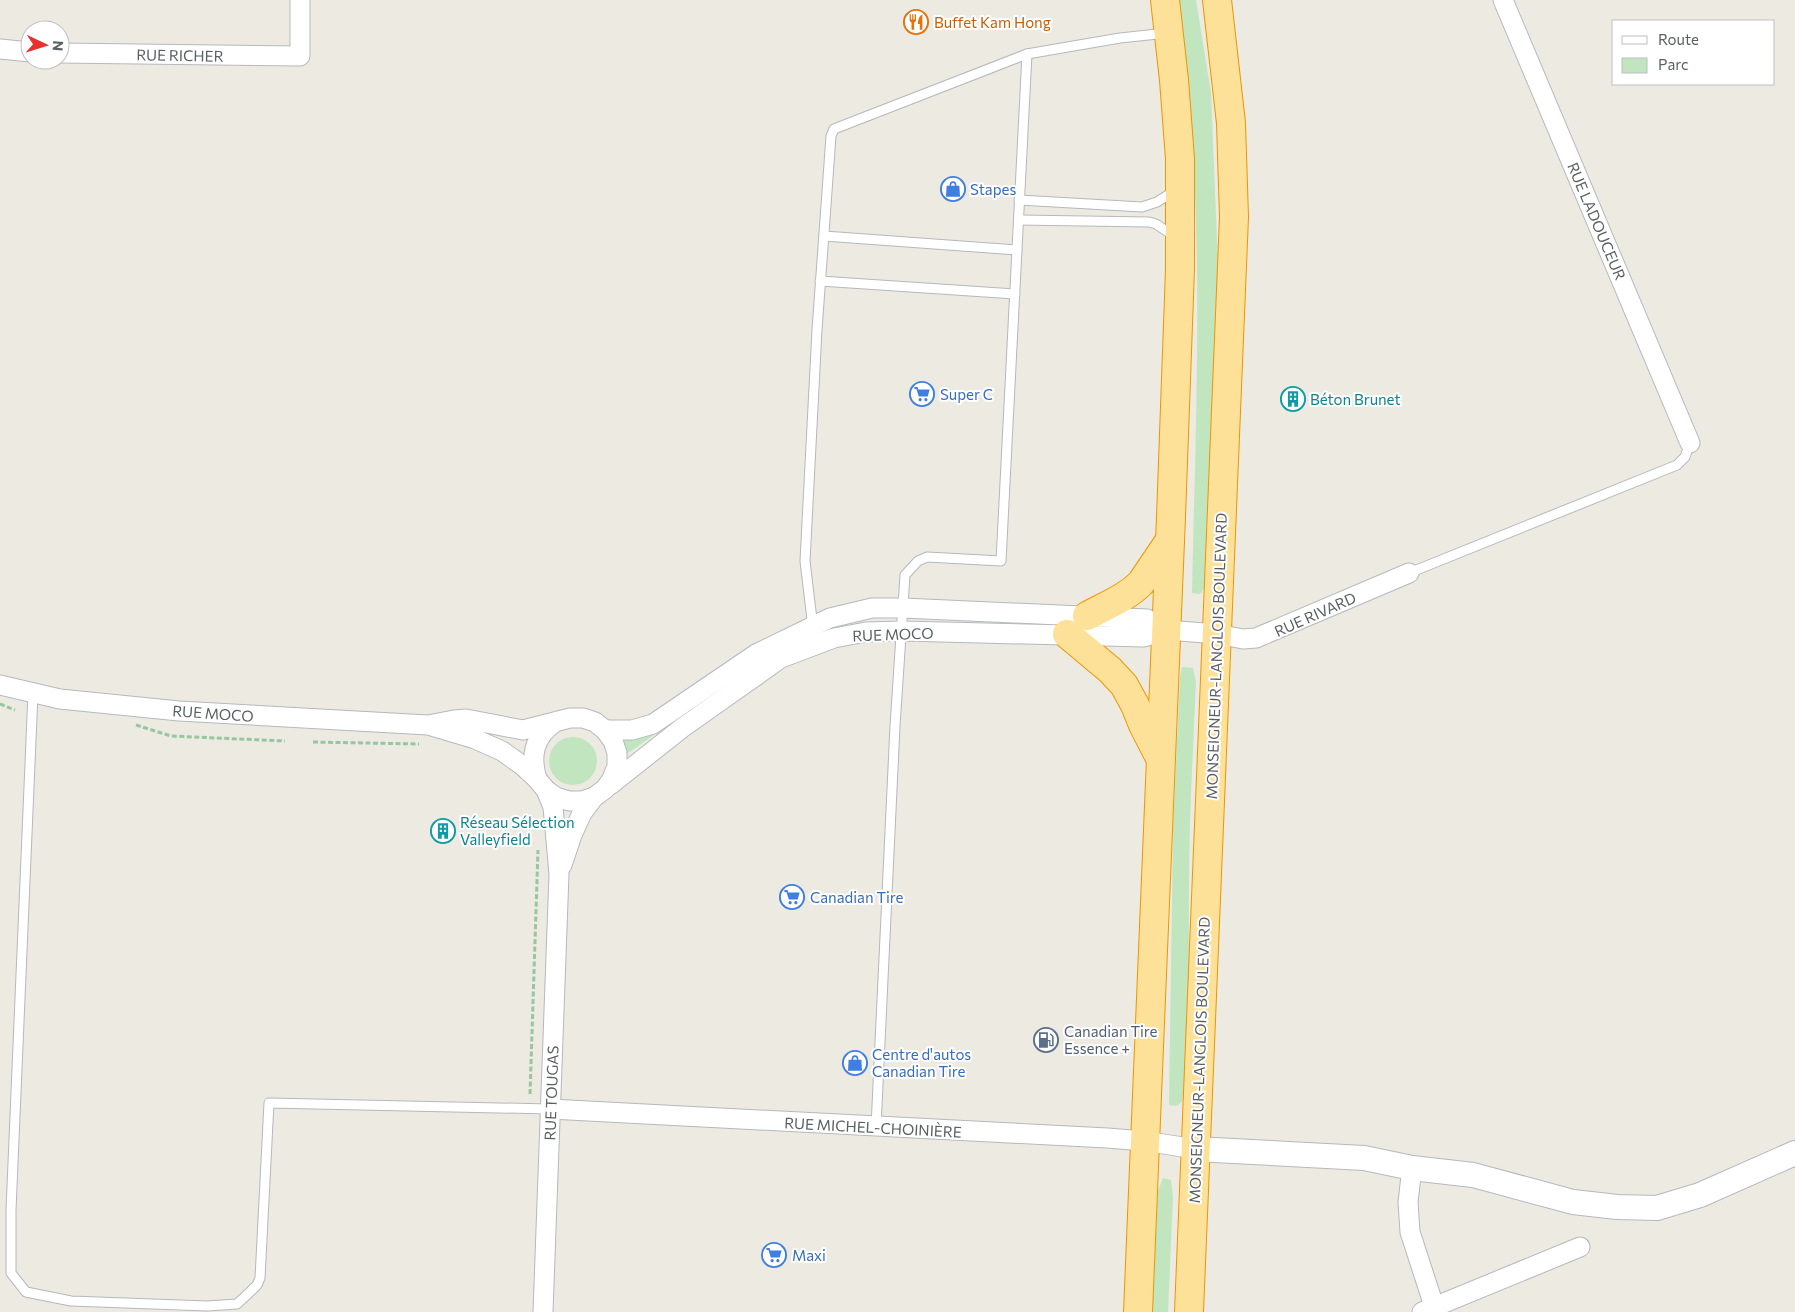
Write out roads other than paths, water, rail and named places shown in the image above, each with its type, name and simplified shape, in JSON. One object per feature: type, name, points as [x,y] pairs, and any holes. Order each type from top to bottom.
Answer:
[{"type":"highway","points":[[1138,1312],[1167,630],[1180,240],[1178,130],[1170,33],[1165,0]]},
{"type":"highway","name":"MONSEIGNEUR-LANGLOIS BOULEVARD","points":[[1189,1312],[1234,208],[1231,123],[1217,0]]},
{"type":"highway","points":[[1087,616],[1142,583],[1170,538]]},
{"type":"highway","points":[[1067,634],[1110,670],[1124,685],[1135,705],[1142,725],[1161,759]]},
{"type":"street","name":"RUE RICHER","points":[[70,53],[300,56],[300,0]]},
{"type":"street","name":"RUE LADOUCEUR","points":[[1503,0],[1690,443]]},
{"type":"street","points":[[0,49],[20,51]]},
{"type":"street","name":"RUE RIVARD","points":[[1217,634],[1243,639],[1263,636],[1409,572]]},
{"type":"street","name":"RUE MOCO","points":[[0,685],[60,699],[179,711],[428,725],[475,739],[502,751],[523,766],[556,797],[569,801],[582,801],[600,793],[682,728],[816,635],[830,618],[872,608],[904,608],[1147,620],[1167,630]]},
{"type":"street","name":"RUE MOCO","points":[[428,725],[454,720],[466,720],[523,730],[570,718],[583,718],[595,722],[605,730],[632,730],[653,724],[756,654],[816,635],[834,638],[866,632],[902,631],[1144,636],[1167,630],[1217,634]]},
{"type":"street","points":[[541,784],[534,766],[533,753],[538,740],[546,729],[558,721]]},
{"type":"street","points":[[600,793],[612,779],[616,766],[617,753],[605,730]]},
{"type":"street","name":"RUE TOUGAS","points":[[541,784],[553,807],[560,874],[543,1312]]},
{"type":"street","name":"RUE TOUGAS","points":[[560,874],[572,835],[582,813],[600,793]]},
{"type":"street","name":"RUE MICHEL-CHOINIÈRE","points":[[550,1110],[1144,1141],[1195,1149]]},
{"type":"street","points":[[1195,1149],[1364,1158],[1412,1168],[1473,1175],[1573,1202],[1617,1207],[1657,1208],[1700,1195],[1795,1153]]},
{"type":"street","points":[[1412,1168],[1408,1202],[1410,1232],[1428,1309],[1580,1248]]},
{"type":"lane","points":[[816,635],[805,561],[820,281],[831,136],[834,129],[1027,54],[1120,38],[1170,33]]},
{"type":"lane","points":[[876,1127],[895,735],[905,575],[918,561],[927,557],[1000,561],[1027,54]]},
{"type":"lane","points":[[1020,200],[1142,207],[1157,202],[1180,187]]},
{"type":"lane","points":[[1019,220],[1149,222],[1156,224],[1180,240]]},
{"type":"lane","points":[[824,236],[1017,250]]},
{"type":"lane","points":[[820,281],[1015,294]]},
{"type":"lane","points":[[1409,572],[1677,465],[1685,457],[1690,443]]},
{"type":"lane","points":[[33,693],[11,1228],[11,1273],[26,1292],[71,1301],[207,1306],[237,1304],[257,1285],[260,1278],[269,1103],[550,1110]]},
{"type":"place","name":"Buffet Kam Hong","points":[[916,22]]},
{"type":"place","name":"Stapes","points":[[953,189]]},
{"type":"place","name":"Super C","points":[[922,394]]},
{"type":"place","name":"Béton Brunet","points":[[1293,399]]},
{"type":"place","name":"Réseau Sélection Valleyfield","points":[[443,831]]},
{"type":"place","name":"Canadian Tire","points":[[792,897]]},
{"type":"place","name":"Canadian Tire Essence +","points":[[1046,1040]]},
{"type":"place","name":"Centre d'autos Canadian Tire","points":[[855,1063]]},
{"type":"place","name":"Maxi","points":[[774,1255]]}]
